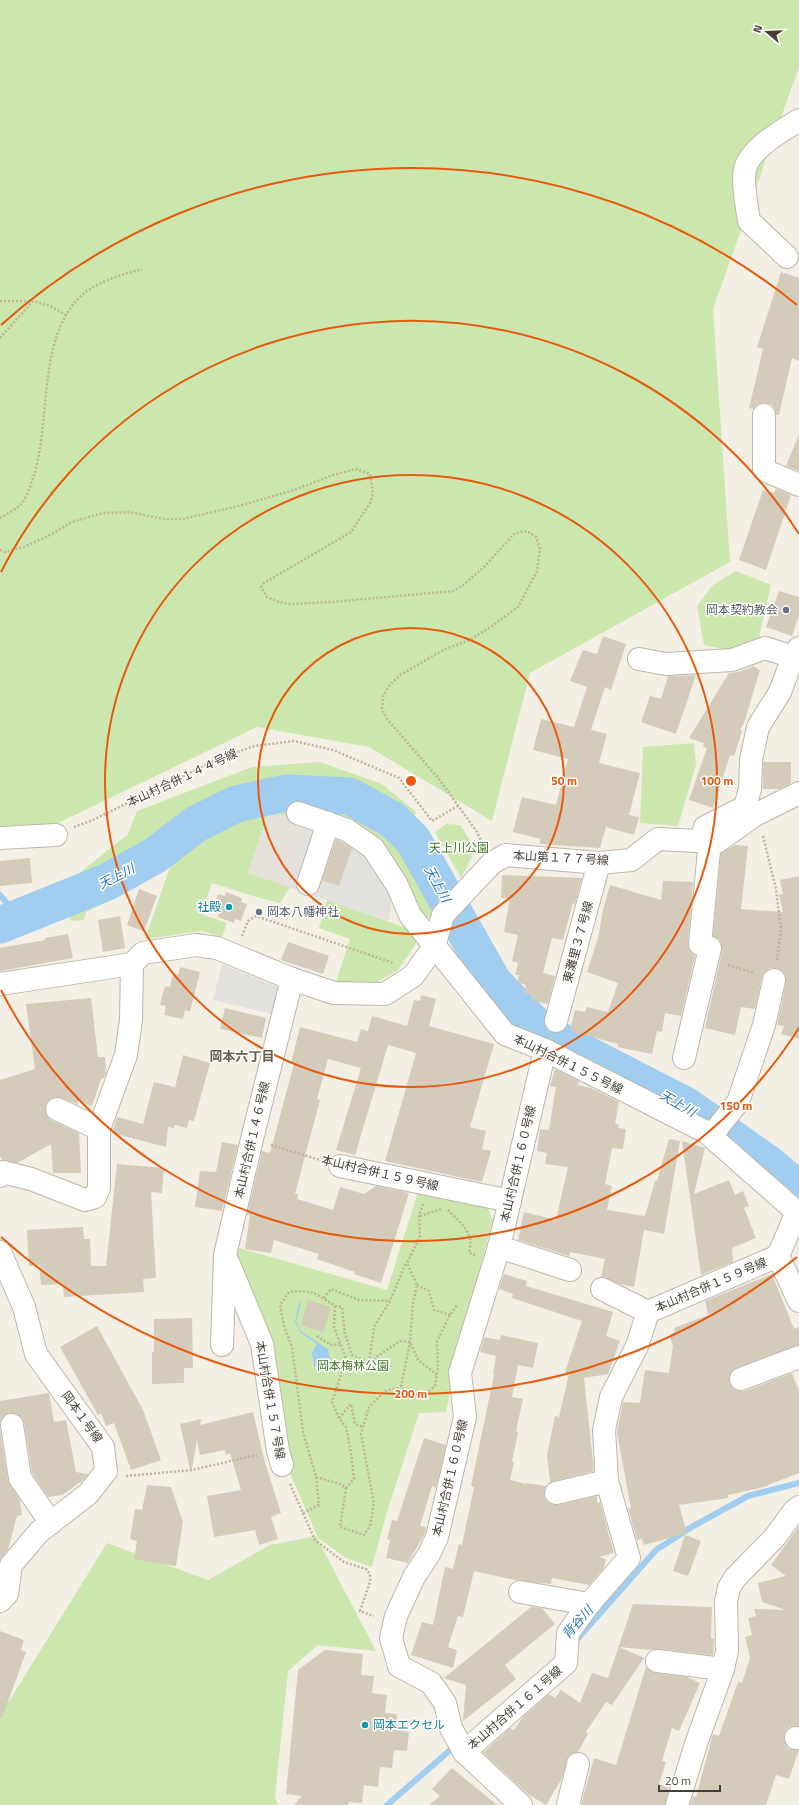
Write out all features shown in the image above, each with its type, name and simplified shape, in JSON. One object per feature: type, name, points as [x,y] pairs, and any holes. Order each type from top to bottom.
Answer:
[{"type":"street","points":[[787,256],[749,221],[745,194],[745,169],[752,156],[766,142],[799,120]]},
{"type":"street","points":[[764,415],[764,470],[799,485]]},
{"type":"street","points":[[760,633],[786,645],[793,653]]},
{"type":"street","points":[[639,659],[666,664],[732,660],[765,648],[793,653]]},
{"type":"street","points":[[684,1058],[710,948],[700,944],[705,827],[745,807],[750,789],[751,760],[758,727],[780,692],[793,653]]},
{"type":"street","name":"本山第１７７号線","points":[[434,947],[443,915],[492,863],[506,855],[599,863],[630,860],[658,839],[717,842],[755,815],[799,793]]},
{"type":"street","name":"本山村合併１５５号線","points":[[298,813],[348,830],[373,848],[397,885],[410,915],[434,947],[505,1034],[545,1050],[706,1132],[717,1128],[798,1213]]},
{"type":"street","points":[[308,884],[328,823]]},
{"type":"street","points":[[0,838],[56,835]]},
{"type":"street","name":"東灘里３７号線","points":[[556,1021],[599,863]]},
{"type":"street","points":[[0,984],[132,964],[143,953],[196,945],[217,948],[292,979],[334,992],[385,994],[413,976],[434,947]]},
{"type":"street","points":[[0,1175],[4,1172],[30,1179],[85,1200],[96,1197],[99,1188],[99,1128],[126,1055],[131,1020],[132,964]]},
{"type":"street","name":"本山村合併１４６号線","points":[[222,1344],[225,1255],[292,979]]},
{"type":"street","points":[[717,1128],[738,1102],[764,1025],[774,980]]},
{"type":"street","name":"本山村合併１６０号線","points":[[521,1805],[464,1752],[451,1728],[445,1702],[431,1683],[399,1666],[391,1638],[396,1616],[414,1577],[429,1554],[437,1537],[464,1417],[460,1373],[489,1248],[510,1201],[545,1050]]},
{"type":"street","points":[[57,1109],[99,1128]]},
{"type":"street","name":"本山村合併１５９号線","points":[[340,1166],[510,1201]]},
{"type":"street","points":[[798,1213],[778,1256],[799,1300]]},
{"type":"street","points":[[489,1248],[570,1270]]},
{"type":"street","name":"岡本１号線","points":[[0,1252],[24,1307],[36,1354],[103,1447],[106,1471]]},
{"type":"street","name":"本山村合併１５７号線","points":[[225,1255],[262,1344],[280,1458]]},
{"type":"street","name":"本山村合併１５９号線","points":[[602,1289],[648,1312],[778,1256]]},
{"type":"street","points":[[520,1592],[589,1604],[629,1558],[607,1481],[604,1430],[611,1397],[637,1346],[648,1312]]},
{"type":"street","points":[[741,1380],[799,1357]]},
{"type":"street","points":[[12,1426],[20,1478],[51,1523]]},
{"type":"street","points":[[0,1601],[7,1594],[11,1565],[39,1532],[88,1494],[106,1471]]},
{"type":"street","points":[[556,1493],[607,1481]]},
{"type":"street","points":[[677,1805],[697,1741],[723,1669],[727,1652],[726,1601],[729,1588],[735,1578],[775,1537],[794,1511],[799,1507]]},
{"type":"street","name":"本山村合併１６１号線","points":[[464,1752],[566,1663],[568,1633],[589,1604]]},
{"type":"street","points":[[657,1661],[723,1669]]},
{"type":"street","points":[[568,1805],[578,1764]]},
{"type":"path","points":[[0,518],[21,504],[28,493],[38,462],[45,417],[49,369],[56,338],[66,316],[82,296],[100,284],[142,269]]},
{"type":"path","points":[[0,301],[33,301],[50,306],[66,316]]},
{"type":"path","points":[[0,338],[33,301]]},
{"type":"path","points":[[0,550],[5,552],[24,546],[50,535],[72,522],[103,513],[129,512],[164,519],[182,519],[239,506],[356,469],[370,474],[373,487],[373,494],[370,504],[362,517],[351,532],[264,583],[261,587],[267,597],[279,602],[290,604],[331,602],[452,591],[462,586],[484,567],[514,533],[527,531],[536,537],[540,549],[537,571],[518,607],[470,640],[445,649],[400,675],[388,687],[384,697],[382,709],[387,719],[440,779],[477,832],[492,863]]},
{"type":"path","name":"本山村合併１４４号線","points":[[56,835],[93,820],[216,760],[254,746],[294,741],[333,750],[398,778],[432,821],[458,806]]},
{"type":"path","points":[[707,959],[774,980],[781,929],[776,890],[769,855],[759,821],[755,815]]},
{"type":"path","points":[[235,956],[248,921],[256,916],[391,963]]},
{"type":"path","name":"本山村合併１５９号線","points":[[252,1139],[340,1166]]},
{"type":"path","points":[[369,1362],[374,1327],[390,1301],[420,1236],[419,1216],[429,1184]]},
{"type":"path","points":[[419,1216],[445,1208],[464,1226],[471,1240],[469,1253],[478,1258],[489,1248]]},
{"type":"path","points":[[407,1263],[417,1285],[413,1303],[410,1342],[402,1387],[409,1396],[424,1396],[435,1386],[437,1375],[437,1341],[450,1314],[460,1302]]},
{"type":"path","points":[[417,1285],[429,1291],[434,1310],[450,1314]]},
{"type":"path","points":[[324,1298],[331,1289],[359,1300],[390,1301]]},
{"type":"path","points":[[303,1513],[319,1505],[316,1477],[303,1432],[292,1347],[284,1326],[280,1306],[289,1292],[304,1290],[317,1294],[335,1306],[342,1308],[345,1334],[352,1355],[369,1362]]},
{"type":"path","points":[[335,1306],[334,1326],[346,1359],[332,1402],[339,1418],[346,1427],[354,1479],[346,1488],[340,1527],[364,1535],[370,1526],[374,1503],[361,1434],[368,1407],[385,1391],[402,1387]]},
{"type":"path","points":[[317,1336],[331,1345],[340,1344]]},
{"type":"path","points":[[369,1362],[400,1341],[410,1342]]},
{"type":"path","points":[[410,1342],[418,1360],[437,1375]]},
{"type":"path","points":[[339,1418],[351,1404],[355,1424],[364,1427]]},
{"type":"path","points":[[106,1471],[126,1476],[192,1470],[280,1458]]},
{"type":"path","name":"本山村合併１５７号線","points":[[280,1458],[315,1540],[344,1562],[366,1569],[370,1574],[370,1582],[360,1612],[382,1619],[391,1638]]},
{"type":"path","points":[[316,1477],[340,1484],[346,1488]]},
{"type":"shaded area","points":[[269,810],[306,823],[285,886],[248,873]]},
{"type":"shaded area","points":[[306,823],[357,841],[392,894],[389,921],[285,886]]},
{"type":"shaded area","points":[[222,964],[278,987],[272,1014],[213,1000]]},
{"type":"green space","points":[[0,0],[799,0],[799,67],[713,309],[730,562],[530,673],[492,821],[369,747],[257,727],[54,825],[0,830]]},
{"type":"green space","points":[[736,571],[771,585],[758,641],[728,650],[704,645],[697,606],[713,585]]},
{"type":"green space","points":[[694,743],[696,765],[678,826],[640,823],[643,747]]},
{"type":"green space","points":[[320,762],[382,784],[416,812],[414,818],[362,791],[325,779],[310,787],[324,801],[372,823],[414,858],[438,897],[433,919],[415,914],[357,841],[269,810],[248,873],[290,887],[280,903],[212,883],[201,914],[227,923],[222,937],[202,931],[145,939],[170,867],[117,885],[107,902],[86,912],[84,920],[71,921],[61,888],[128,834],[137,811],[252,767]]},
{"type":"green space","name":"天上川公園","points":[[446,824],[460,825],[476,849],[461,878],[435,832]]},
{"type":"green space","points":[[327,900],[413,930],[416,935],[417,942],[398,970],[377,982],[336,982],[350,939],[319,928]]},
{"type":"green space","name":"岡本梅林公園","points":[[419,1189],[487,1206],[493,1221],[465,1321],[446,1412],[419,1413],[386,1515],[372,1567],[346,1558],[318,1538],[286,1464],[234,1263],[236,1247],[387,1290]]},
{"type":"green space","points":[[316,1536],[376,1651],[318,1645],[288,1671],[275,1796],[278,1805],[0,1805],[0,1711],[3,1711],[107,1543],[208,1580],[270,1545]]},
{"type":"water","points":[[299,1303],[301,1303],[296,1322],[302,1332],[328,1349],[330,1363],[322,1368],[314,1366],[312,1353],[317,1344],[301,1333],[295,1322]]},
{"type":"building","points":[[781,272],[799,278],[799,361],[792,358],[779,415],[776,415],[775,409],[771,404],[758,404],[753,409],[749,408],[763,349],[757,347]]},
{"type":"building","points":[[799,434],[799,471],[786,466]]},
{"type":"building","points":[[776,489],[791,495],[766,570],[739,560],[763,490],[774,493]]},
{"type":"building","name":"岡本契約教会","points":[[779,591],[799,597],[799,615],[792,636],[766,627]]},
{"type":"building","points":[[603,636],[626,644],[611,690],[605,687],[591,730],[607,734],[599,763],[640,773],[629,815],[639,817],[634,835],[606,827],[600,848],[539,844],[541,839],[513,832],[522,797],[556,805],[568,759],[533,750],[541,719],[574,727],[587,687],[570,681],[583,650],[597,654]]},
{"type":"building","points":[[753,666],[760,670],[744,723],[740,730],[742,731],[734,756],[730,755],[713,808],[689,800],[707,748],[703,747],[704,743],[689,738],[729,673],[739,672]]},
{"type":"building","points":[[696,675],[676,734],[641,722],[650,696],[661,699],[668,676]]},
{"type":"building","points":[[763,762],[791,762],[791,783],[780,789],[763,789]]},
{"type":"building","points":[[336,839],[352,848],[339,886],[322,880]]},
{"type":"building","points":[[735,845],[748,846],[741,909],[783,912],[779,895],[783,894],[780,880],[799,876],[799,1039],[781,1034],[784,1026],[777,1025],[786,976],[783,971],[776,968],[770,968],[762,977],[755,1009],[741,1007],[735,1035],[705,1028],[722,951],[720,940],[713,936],[721,853]]},
{"type":"building","points":[[30,858],[32,883],[0,886],[0,861]]},
{"type":"building","points":[[502,875],[582,878],[575,904],[573,903],[563,940],[552,938],[543,973],[555,976],[548,1004],[531,1000],[533,995],[524,993],[526,985],[517,982],[519,975],[515,975],[518,963],[512,961],[518,935],[504,932],[510,898],[501,898]]},
{"type":"building","points":[[663,881],[693,882],[688,943],[690,951],[695,956],[681,1016],[665,1013],[662,1032],[657,1031],[652,1054],[617,1047],[618,1044],[570,1031],[575,1010],[585,1012],[587,1007],[608,1012],[618,983],[587,972],[598,938],[603,910],[610,885],[661,900]]},
{"type":"building","points":[[139,889],[157,896],[144,931],[127,925]]},
{"type":"building","name":"社殿","points":[[226,892],[242,898],[241,902],[247,904],[241,921],[235,919],[234,923],[218,917],[219,913],[212,911],[218,894],[225,896]]},
{"type":"building","points":[[120,916],[125,948],[103,952],[98,920]]},
{"type":"building","points":[[68,934],[73,958],[0,971],[0,948],[45,940],[45,938]]},
{"type":"building","points":[[288,942],[329,956],[323,974],[281,960]]},
{"type":"building","points":[[180,967],[200,972],[190,1012],[185,1010],[183,1019],[164,1015],[166,1006],[160,1005],[165,986],[170,987],[173,974],[178,975]]},
{"type":"building","points":[[421,995],[436,999],[429,1026],[494,1044],[470,1127],[486,1131],[482,1149],[491,1151],[482,1182],[385,1161],[416,1053],[388,1045],[355,1155],[336,1150],[361,1068],[328,1059],[317,1099],[320,1100],[295,1194],[298,1194],[297,1199],[333,1210],[340,1187],[364,1194],[376,1186],[409,1193],[381,1283],[317,1259],[319,1254],[274,1240],[271,1253],[245,1249],[250,1215],[247,1215],[262,1151],[270,1153],[294,1064],[291,1063],[300,1027],[357,1042],[361,1029],[368,1031],[372,1016],[407,1026],[414,1000],[420,1001]]},
{"type":"building","points":[[91,998],[98,1057],[105,1057],[106,1074],[104,1078],[101,1079],[92,1106],[78,1101],[78,1105],[56,1097],[50,1099],[46,1104],[45,1110],[47,1116],[51,1120],[79,1133],[81,1173],[53,1173],[51,1144],[17,1163],[2,1160],[0,1156],[0,1080],[35,1069],[26,1004]]},
{"type":"building","points":[[225,1008],[266,1018],[262,1038],[220,1029]]},
{"type":"building","points":[[183,1055],[210,1063],[194,1121],[189,1120],[187,1128],[175,1125],[174,1128],[168,1127],[166,1147],[112,1133],[117,1117],[143,1124],[154,1082],[175,1087]]},
{"type":"building","points":[[555,1069],[579,1081],[578,1085],[591,1088],[619,1102],[615,1124],[619,1125],[618,1128],[626,1129],[623,1149],[612,1148],[605,1184],[612,1186],[607,1210],[645,1216],[669,1139],[680,1141],[664,1234],[644,1230],[634,1287],[601,1277],[605,1259],[570,1252],[569,1256],[518,1240],[524,1212],[556,1220],[568,1167],[545,1164],[547,1153],[537,1151],[540,1129],[549,1130],[556,1087],[550,1086]]},
{"type":"building","points":[[682,1141],[705,1148],[694,1194],[729,1180],[735,1195],[743,1191],[749,1206],[744,1208],[756,1238],[732,1248],[733,1262],[701,1275]]},
{"type":"building","points":[[222,1142],[238,1145],[222,1211],[195,1207],[200,1171],[216,1172]]},
{"type":"building","points":[[117,1164],[164,1168],[162,1193],[151,1192],[156,1278],[143,1279],[144,1292],[64,1297],[63,1284],[41,1285],[39,1265],[29,1266],[27,1230],[83,1227],[84,1239],[90,1239],[91,1266],[106,1266]]},
{"type":"building","points":[[504,1274],[527,1281],[526,1286],[613,1312],[606,1336],[620,1341],[608,1374],[584,1378],[594,1471],[550,1482],[547,1455],[555,1416],[559,1417],[569,1374],[565,1372],[582,1321],[512,1298],[513,1294],[499,1289]]},
{"type":"building","points":[[772,1274],[794,1329],[799,1327],[799,1345],[736,1368],[732,1371],[729,1377],[729,1383],[733,1389],[745,1391],[792,1373],[799,1391],[799,1473],[768,1486],[728,1495],[728,1498],[679,1505],[687,1533],[644,1545],[642,1539],[637,1540],[628,1508],[631,1509],[617,1432],[623,1402],[640,1403],[645,1370],[669,1373],[673,1346],[669,1335],[675,1332],[674,1328],[708,1315],[705,1301]]},
{"type":"building","points":[[308,1300],[331,1307],[323,1332],[301,1325]]},
{"type":"building","points":[[192,1318],[193,1368],[184,1368],[184,1383],[152,1384],[154,1319]]},
{"type":"building","points":[[97,1326],[143,1410],[161,1460],[131,1470],[114,1423],[106,1426],[101,1413],[98,1415],[60,1347]]},
{"type":"building","points":[[501,1335],[538,1343],[533,1368],[518,1365],[512,1397],[523,1399],[516,1431],[518,1432],[510,1480],[526,1484],[546,1486],[544,1496],[547,1502],[553,1505],[559,1505],[597,1496],[597,1503],[600,1502],[614,1553],[599,1557],[606,1559],[604,1568],[589,1585],[552,1578],[551,1584],[515,1580],[474,1571],[463,1617],[458,1616],[448,1647],[457,1650],[453,1668],[411,1655],[422,1622],[433,1625],[445,1567],[453,1569],[459,1544],[462,1545],[474,1487],[471,1486],[494,1375],[496,1356],[480,1352],[484,1337],[500,1340]]},
{"type":"building","points":[[49,1393],[54,1422],[66,1420],[76,1472],[88,1474],[82,1481],[62,1495],[48,1497],[32,1473],[22,1418],[17,1414],[10,1413],[4,1416],[0,1423],[0,1401]]},
{"type":"building","points":[[253,1412],[264,1459],[281,1513],[271,1517],[278,1539],[259,1545],[255,1530],[214,1537],[207,1496],[241,1490],[230,1453],[226,1455],[225,1450],[200,1455],[197,1440],[191,1474],[180,1424],[201,1419],[200,1425]]},
{"type":"building","points":[[0,1429],[8,1480],[21,1502],[22,1515],[17,1516],[8,1549],[0,1560]]},
{"type":"building","points":[[424,1438],[446,1445],[436,1488],[432,1486],[420,1526],[426,1527],[425,1533],[408,1563],[386,1558],[390,1540],[387,1539],[392,1520],[397,1521]]},
{"type":"building","points":[[147,1485],[171,1487],[183,1522],[176,1566],[134,1559],[137,1541],[130,1539],[135,1509],[142,1510]]},
{"type":"building","points":[[799,1526],[799,1726],[789,1727],[785,1732],[784,1738],[785,1744],[789,1749],[799,1750],[789,1779],[776,1775],[766,1805],[690,1805],[693,1796],[696,1797],[713,1734],[719,1736],[738,1682],[742,1683],[750,1658],[745,1637],[752,1635],[748,1618],[756,1616],[754,1609],[786,1610],[762,1602],[758,1583],[786,1576],[771,1565]]},
{"type":"building","points":[[685,1535],[701,1541],[688,1576],[673,1571]]},
{"type":"building","points":[[633,1604],[712,1607],[711,1638],[714,1639],[713,1655],[658,1649],[651,1650],[652,1648],[650,1650],[619,1647],[644,1658],[612,1705],[606,1702],[586,1732],[588,1734],[578,1752],[569,1756],[561,1780],[546,1805],[528,1794],[483,1753],[510,1728],[514,1730],[522,1718],[549,1694],[555,1698],[561,1690],[580,1703],[592,1673],[608,1678]]},
{"type":"building","points":[[531,1607],[542,1608],[555,1624],[505,1665],[516,1679],[463,1721],[466,1685],[444,1678]]},
{"type":"building","points":[[0,1631],[24,1640],[21,1650],[26,1652],[2,1718],[0,1718]]},
{"type":"building","name":"岡本エクセル","points":[[325,1650],[363,1654],[361,1675],[374,1676],[372,1693],[387,1695],[385,1713],[397,1714],[396,1730],[409,1732],[407,1751],[394,1750],[392,1768],[380,1767],[378,1787],[364,1785],[362,1803],[349,1802],[348,1805],[294,1805],[302,1796],[286,1794],[298,1670]]},
{"type":"building","points":[[646,1667],[655,1673],[687,1677],[700,1683],[679,1731],[672,1728],[662,1761],[666,1762],[659,1784],[669,1788],[665,1805],[581,1805],[594,1758],[616,1765]]},
{"type":"building","points":[[452,1768],[497,1805],[429,1805],[440,1796],[432,1789]]},
{"type":"waterway","name":"天上川","points":[[0,925],[107,882],[154,856],[196,824],[236,804],[286,793],[349,796],[393,820],[413,840],[494,983],[541,1031],[687,1106],[770,1165],[799,1190]]},
{"type":"waterway","points":[[0,895],[19,917]]},
{"type":"waterway","name":"背谷川","points":[[573,1644],[656,1550],[690,1528],[748,1496],[799,1483]]},
{"type":"waterway","name":"背谷川","points":[[387,1805],[456,1745]]},
{"type":"place","name":"岡本契約教会","points":[[786,610]]},
{"type":"place","name":"社殿","points":[[229,907]]},
{"type":"place","name":"岡本八幡神社","points":[[259,912]]},
{"type":"place","name":"岡本エクセル","points":[[365,1725]]},
{"type":"district","name":"岡本六丁目","points":[[242,1056]]}]
